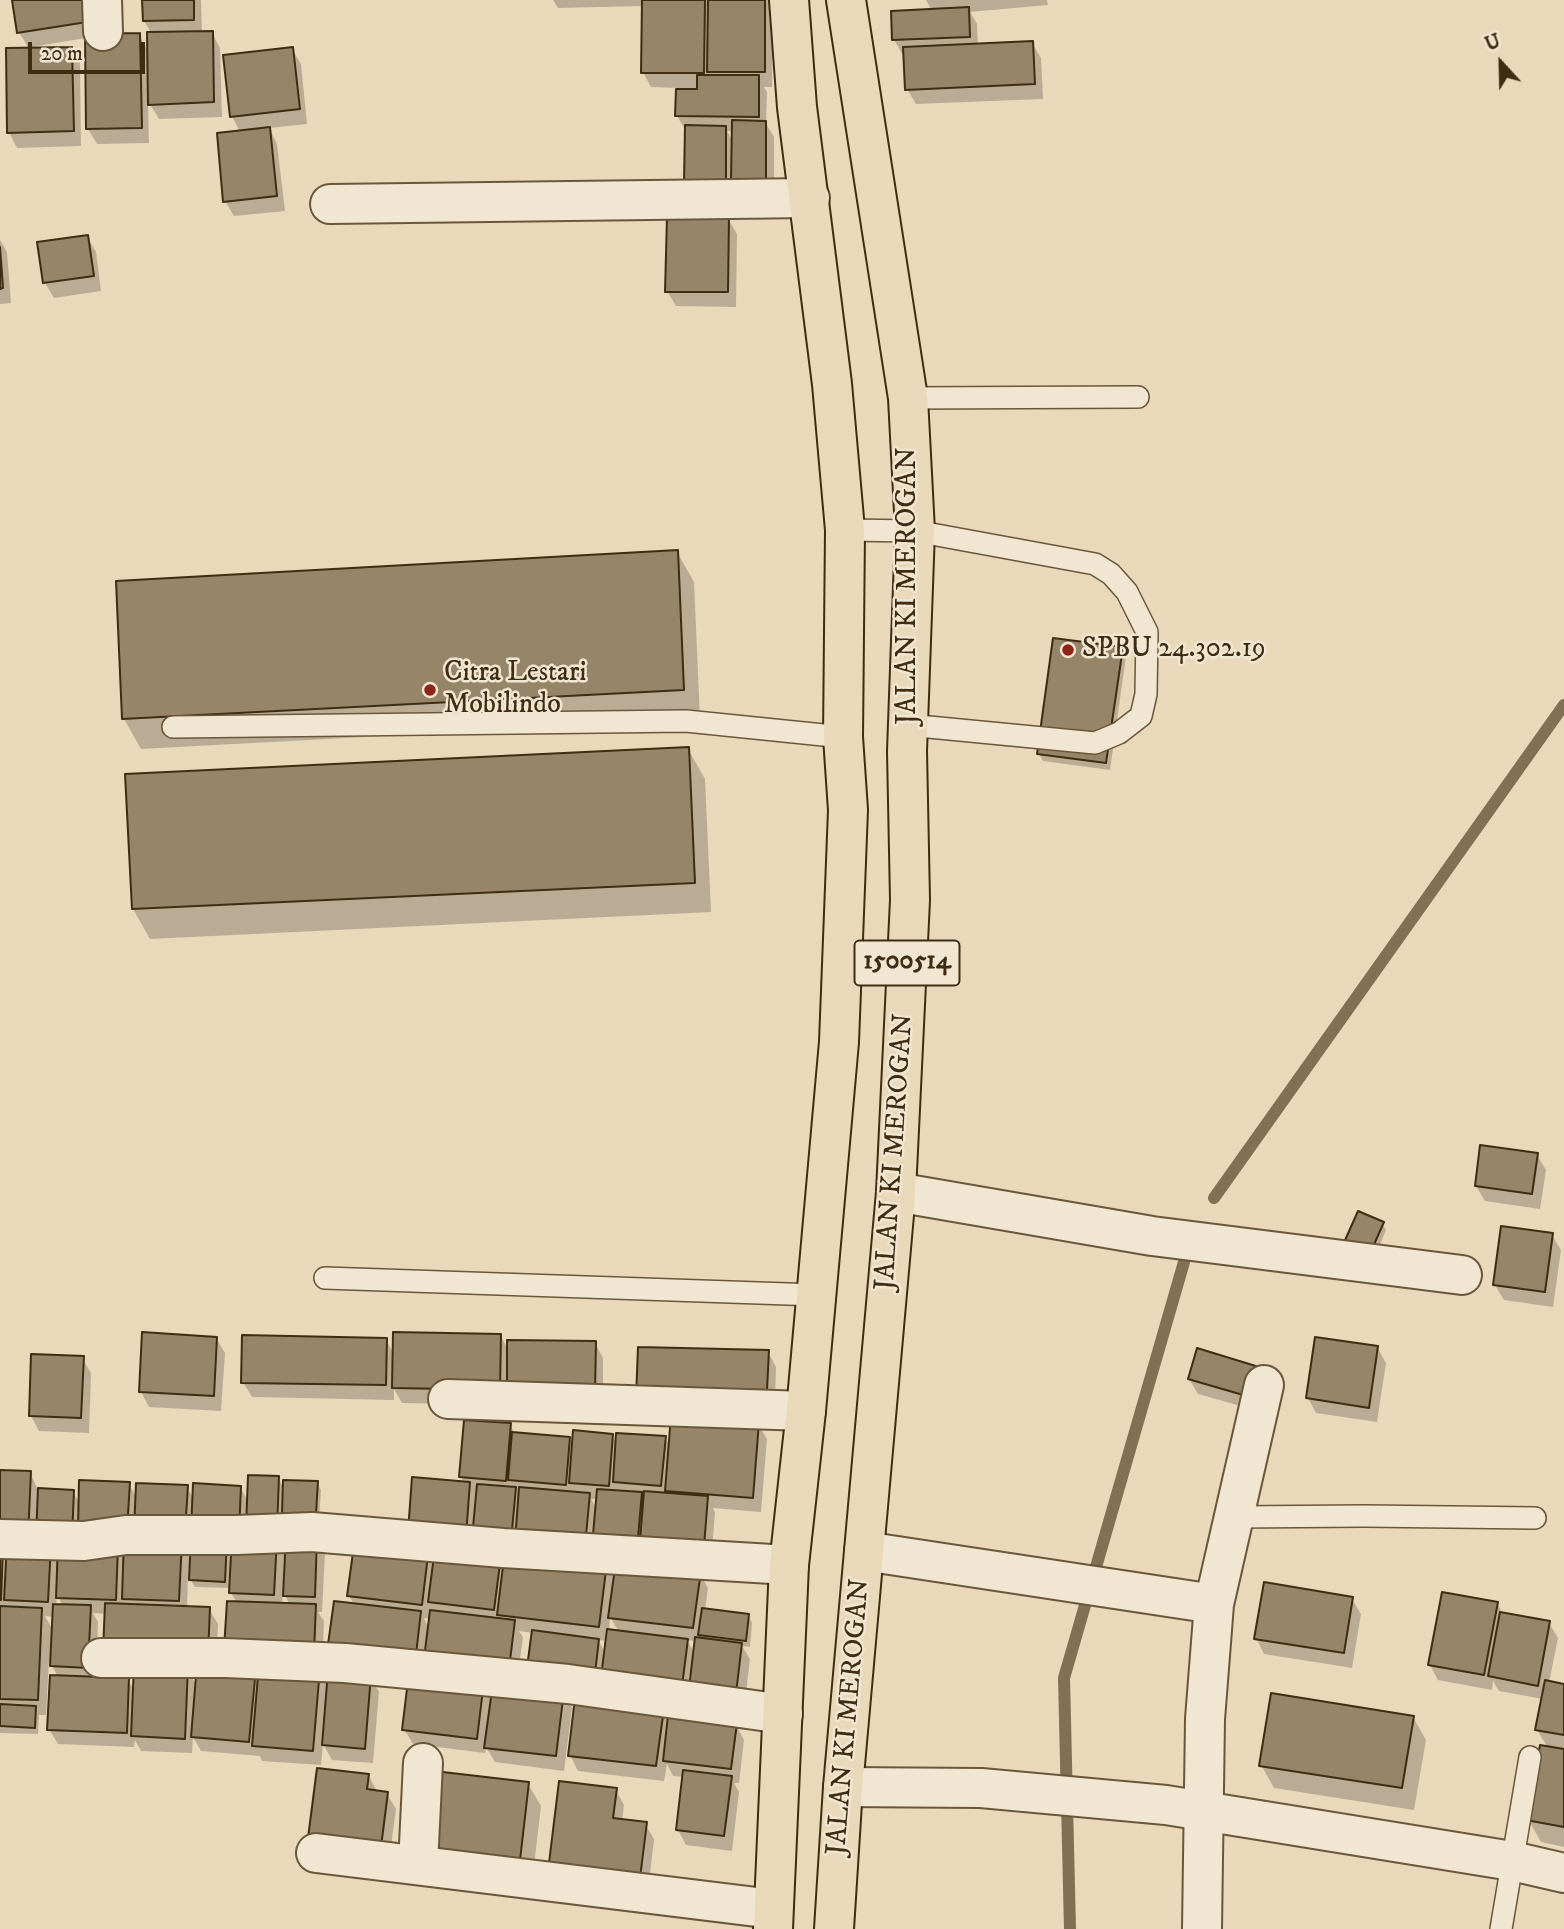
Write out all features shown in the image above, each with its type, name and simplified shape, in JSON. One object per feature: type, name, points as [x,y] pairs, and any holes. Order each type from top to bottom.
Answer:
[{"type":"highway","name":"1500514","points":[[773,1919],[789,1565],[817,1295],[839,1042],[848,810],[843,737],[845,530],[832,384],[797,107],[789,0]]},
{"type":"highway","name":"JALAN KI MEROGAN","points":[[834,1929],[843,1787],[896,1192],[910,900],[908,725],[915,531],[908,398],[846,0]]},
{"type":"street","points":[[330,204],[810,198]]},
{"type":"street","points":[[896,1192],[1152,1236],[1462,1275]]},
{"type":"street","points":[[1202,1929],[1205,1719],[1214,1604],[1264,1385]]},
{"type":"street","points":[[448,1399],[806,1410]]},
{"type":"street","points":[[0,1539],[84,1541],[126,1535],[312,1532],[503,1548],[789,1565]]},
{"type":"street","points":[[864,1551],[1214,1604]]},
{"type":"street","points":[[101,1658],[345,1662],[568,1684],[783,1714]]},
{"type":"street","points":[[418,1865],[423,1763]]},
{"type":"street","points":[[843,1787],[981,1788],[1166,1805],[1512,1861],[1564,1872]]},
{"type":"street","points":[[316,1853],[418,1865],[773,1919]]},
{"type":"lane","points":[[908,398],[1138,397]]},
{"type":"lane","points":[[845,530],[915,531],[1095,564],[1111,574],[1127,592],[1147,632],[1146,694],[1141,716],[1119,733],[1095,743],[908,725]]},
{"type":"lane","points":[[173,727],[686,721],[843,737]]},
{"type":"lane","points":[[325,1278],[817,1295]]},
{"type":"lane","points":[[1235,1517],[1535,1518]]},
{"type":"lane","points":[[1501,1929],[1530,1757]]},
{"type":"building","points":[[12,0],[84,0],[87,22],[17,33]]},
{"type":"building","points":[[142,0],[194,0],[194,20],[143,21]]},
{"type":"building","points":[[642,0],[705,0],[704,73],[641,73]]},
{"type":"building","points":[[708,0],[765,0],[765,72],[707,72]]},
{"type":"building","points":[[969,7],[970,37],[892,40],[891,11]]},
{"type":"building","points":[[213,31],[214,102],[148,105],[147,32]]},
{"type":"building","points":[[140,33],[142,128],[86,129],[85,34]]},
{"type":"building","points":[[1033,41],[1035,84],[905,90],[903,47]]},
{"type":"building","points":[[72,47],[74,131],[7,133],[6,48]]},
{"type":"building","points":[[293,47],[300,109],[230,117],[223,55]]},
{"type":"building","points":[[697,75],[759,75],[759,117],[675,116],[676,89],[697,89]]},
{"type":"building","points":[[732,120],[766,121],[766,180],[731,182]]},
{"type":"building","points":[[685,125],[726,126],[726,182],[684,182]]},
{"type":"building","points":[[270,127],[277,196],[223,202],[217,133]]},
{"type":"building","points":[[667,217],[729,218],[728,292],[665,292]]},
{"type":"building","points":[[88,235],[94,276],[43,283],[37,242]]},
{"type":"building","points":[[0,247],[3,288],[0,289]]},
{"type":"building","points":[[678,550],[684,690],[122,719],[116,581]]},
{"type":"building","points":[[1053,638],[1123,647],[1106,763],[1037,754]]},
{"type":"building","points":[[689,747],[695,883],[132,909],[125,774]]},
{"type":"building","points":[[1480,1145],[1538,1153],[1532,1194],[1475,1186]]},
{"type":"building","points":[[1358,1211],[1384,1222],[1368,1258],[1342,1247]]},
{"type":"building","points":[[1501,1226],[1553,1233],[1545,1292],[1493,1285]]},
{"type":"building","points":[[142,1332],[217,1337],[214,1396],[139,1392]]},
{"type":"building","points":[[393,1332],[501,1334],[500,1390],[392,1388]]},
{"type":"building","points":[[242,1335],[387,1338],[386,1385],[241,1383]]},
{"type":"building","points":[[1315,1337],[1378,1346],[1369,1408],[1306,1398]]},
{"type":"building","points":[[507,1340],[596,1341],[595,1394],[507,1394]]},
{"type":"building","points":[[638,1347],[769,1350],[767,1390],[725,1389],[725,1400],[636,1398]]},
{"type":"building","points":[[1197,1348],[1259,1367],[1250,1397],[1188,1379]]},
{"type":"building","points":[[31,1354],[84,1356],[81,1418],[29,1416]]},
{"type":"building","points":[[671,1415],[759,1422],[753,1498],[665,1491]]},
{"type":"building","points":[[464,1420],[511,1423],[506,1481],[459,1477]]},
{"type":"building","points":[[573,1430],[613,1434],[609,1486],[569,1483]]},
{"type":"building","points":[[512,1432],[570,1437],[566,1485],[508,1480]]},
{"type":"building","points":[[616,1433],[666,1436],[661,1486],[613,1482]]},
{"type":"building","points":[[0,1470],[31,1471],[28,1538],[0,1537]]},
{"type":"building","points":[[248,1475],[279,1476],[277,1530],[246,1528]]},
{"type":"building","points":[[412,1477],[470,1482],[466,1536],[408,1532]]},
{"type":"building","points":[[79,1480],[130,1482],[127,1531],[78,1529]]},
{"type":"building","points":[[283,1480],[318,1481],[316,1514],[282,1513]]},
{"type":"building","points":[[136,1483],[188,1485],[185,1533],[134,1531]]},
{"type":"building","points":[[193,1483],[241,1486],[239,1533],[191,1531]]},
{"type":"building","points":[[477,1484],[516,1487],[511,1541],[472,1538]]},
{"type":"building","points":[[519,1487],[590,1493],[585,1546],[515,1541]]},
{"type":"building","points":[[38,1488],[74,1490],[72,1538],[36,1537]]},
{"type":"building","points":[[597,1489],[642,1492],[637,1549],[592,1546]]},
{"type":"building","points":[[644,1491],[708,1496],[703,1559],[639,1553]]},
{"type":"building","points":[[286,1535],[317,1537],[315,1597],[283,1596]]},
{"type":"building","points":[[232,1536],[277,1538],[274,1595],[229,1593]]},
{"type":"building","points":[[124,1537],[182,1540],[179,1601],[122,1599]]},
{"type":"building","points":[[191,1537],[227,1538],[225,1582],[189,1580]]},
{"type":"building","points":[[355,1538],[429,1547],[422,1605],[347,1596]]},
{"type":"building","points":[[7,1543],[51,1544],[48,1602],[4,1600]]},
{"type":"building","points":[[58,1543],[118,1546],[116,1600],[56,1598]]},
{"type":"building","points":[[0,1547],[3,1547],[1,1600],[0,1600]]},
{"type":"building","points":[[435,1548],[501,1556],[494,1610],[428,1602]]},
{"type":"building","points":[[505,1550],[607,1562],[599,1627],[497,1615]]},
{"type":"building","points":[[616,1561],[701,1571],[693,1628],[608,1618]]},
{"type":"building","points":[[1264,1582],[1353,1597],[1344,1653],[1254,1639]]},
{"type":"building","points":[[1442,1592],[1498,1602],[1484,1675],[1428,1665]]},
{"type":"building","points":[[227,1601],[316,1604],[314,1653],[224,1649]]},
{"type":"building","points":[[334,1601],[421,1611],[415,1663],[327,1652]]},
{"type":"building","points":[[105,1603],[210,1607],[208,1656],[103,1652]]},
{"type":"building","points":[[53,1604],[91,1605],[88,1668],[50,1666]]},
{"type":"building","points":[[0,1606],[42,1608],[38,1700],[0,1699]]},
{"type":"building","points":[[702,1608],[749,1614],[746,1641],[698,1635]]},
{"type":"building","points":[[430,1610],[515,1620],[508,1677],[423,1667]]},
{"type":"building","points":[[1500,1612],[1550,1621],[1538,1686],[1488,1676]]},
{"type":"building","points":[[607,1629],[688,1639],[681,1694],[600,1685]]},
{"type":"building","points":[[532,1630],[599,1639],[594,1682],[526,1675]]},
{"type":"building","points":[[695,1637],[742,1643],[735,1702],[688,1697]]},
{"type":"building","points":[[134,1664],[188,1666],[185,1739],[131,1736]]},
{"type":"building","points":[[197,1664],[256,1668],[249,1742],[191,1737]]},
{"type":"building","points":[[259,1664],[320,1668],[313,1751],[252,1746]]},
{"type":"building","points":[[328,1671],[371,1675],[365,1749],[322,1745]]},
{"type":"building","points":[[409,1672],[484,1681],[477,1739],[402,1730]]},
{"type":"building","points":[[50,1675],[129,1678],[127,1733],[47,1730]]},
{"type":"building","points":[[1545,1680],[1564,1684],[1564,1735],[1535,1730]]},
{"type":"building","points":[[493,1683],[564,1691],[556,1756],[484,1748]]},
{"type":"building","points":[[1271,1693],[1414,1716],[1402,1788],[1259,1766]]},
{"type":"building","points":[[575,1698],[664,1709],[656,1766],[568,1756]]},
{"type":"building","points":[[0,1704],[36,1706],[35,1728],[0,1726]]},
{"type":"building","points":[[668,1715],[737,1723],[731,1769],[663,1761]]},
{"type":"building","points":[[1540,1745],[1564,1749],[1564,1827],[1526,1820]]},
{"type":"building","points":[[317,1768],[369,1774],[367,1789],[388,1792],[381,1847],[308,1838]]},
{"type":"building","points":[[683,1770],[732,1776],[724,1836],[676,1830]]},
{"type":"building","points":[[434,1771],[529,1782],[519,1869],[423,1858]]},
{"type":"building","points":[[559,1781],[617,1788],[613,1818],[647,1822],[640,1878],[549,1863]]},
{"type":"waterway","points":[[1214,1198],[1564,705]]},
{"type":"waterway","points":[[1070,1929],[1064,1678],[1184,1262]]},
{"type":"place","name":"SPBU 24.302.19","points":[[1068,650]]},
{"type":"place","name":"Citra Lestari Mobilindo","points":[[430,690]]}]
